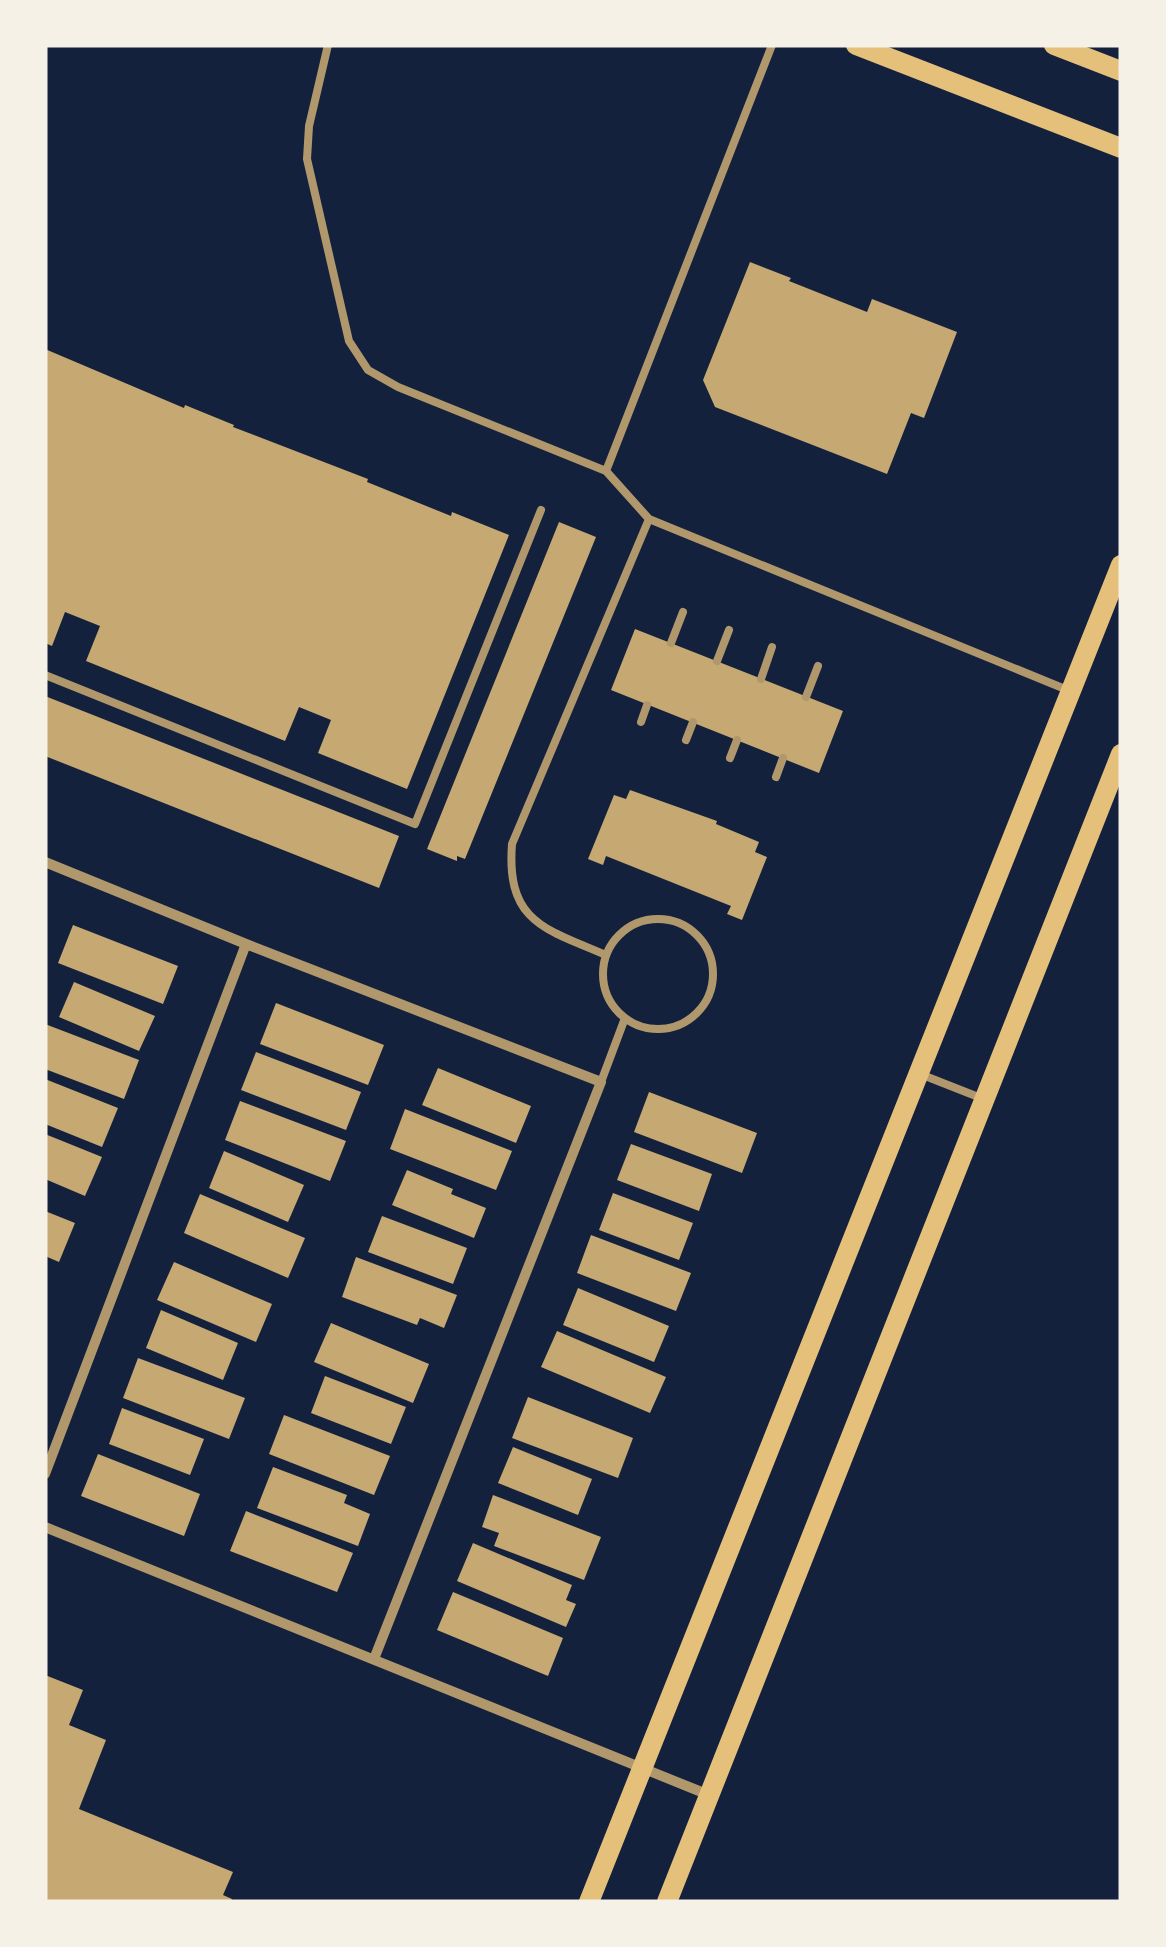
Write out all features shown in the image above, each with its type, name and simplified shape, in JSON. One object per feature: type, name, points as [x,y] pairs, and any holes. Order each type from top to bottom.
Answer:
[{"type":"main road","points":[[856,45],[1121,148]]},
{"type":"main road","points":[[1054,45],[1121,72]]},
{"type":"main road","points":[[589,1902],[1121,566]]},
{"type":"main road","points":[[667,1902],[1121,754]]},
{"type":"street","points":[[45,862],[600,1082],[374,1660]]},
{"type":"street","points":[[45,1474],[246,944]]},
{"type":"street","points":[[45,1527],[709,1795]]},
{"type":"lane","points":[[328,45],[309,126],[306,159],[349,340],[368,370],[398,387],[606,470],[649,518],[1071,692]]},
{"type":"lane","points":[[606,470],[772,45]]},
{"type":"lane","points":[[45,675],[415,824],[541,510]]},
{"type":"lane","points":[[606,955],[550,932],[533,919],[518,901],[510,874],[512,844],[649,518]]},
{"type":"lane","points":[[671,643],[683,612]]},
{"type":"lane","points":[[716,661],[729,630]]},
{"type":"lane","points":[[760,679],[772,647]]},
{"type":"lane","points":[[806,697],[818,666]]},
{"type":"lane","points":[[641,722],[647,705]]},
{"type":"lane","points":[[686,740],[693,722]]},
{"type":"lane","points":[[730,758],[737,740]]},
{"type":"lane","points":[[776,777],[783,758]]},
{"type":"lane","points":[[644,920],[678,923],[694,932],[713,965],[706,1002],[678,1026],[641,1026],[613,1006],[605,990],[606,955],[628,928],[644,920]]},
{"type":"lane","points":[[600,1082],[626,1018]]},
{"type":"lane","points":[[920,1074],[983,1099]]},
{"type":"building","points":[[750,262],[867,312],[872,299],[957,332],[924,418],[911,413],[887,474],[715,407],[703,380]]},
{"type":"building","points":[[45,349],[451,516],[452,512],[509,535],[407,789],[318,753],[331,720],[299,707],[285,741],[86,661],[100,626],[65,612],[52,646],[45,643]]},
{"type":"building","points":[[559,522],[596,537],[465,859],[457,856],[457,861],[427,849]]},
{"type":"building","points":[[635,629],[843,711],[819,773],[611,690]]},
{"type":"building","points":[[45,696],[399,836],[379,888],[45,756]]},
{"type":"building","points":[[630,790],[717,821],[716,824],[759,842],[755,852],[767,857],[742,920],[727,914],[731,906],[606,856],[603,865],[588,859],[614,795],[626,799]]},
{"type":"building","points":[[73,925],[178,966],[163,1004],[58,963]]},
{"type":"building","points":[[74,982],[155,1016],[139,1051],[59,1017]]},
{"type":"building","points":[[276,1003],[384,1045],[368,1085],[260,1044]]},
{"type":"building","points":[[45,1024],[139,1060],[124,1099],[45,1069]]},
{"type":"building","points":[[256,1052],[361,1092],[346,1130],[241,1090]]},
{"type":"building","points":[[438,1068],[531,1106],[516,1143],[422,1105]]},
{"type":"building","points":[[45,1079],[118,1108],[102,1147],[45,1124]]},
{"type":"building","points":[[649,1092],[757,1133],[742,1173],[634,1132]]},
{"type":"building","points":[[240,1101],[346,1141],[330,1181],[225,1140]]},
{"type":"building","points":[[405,1109],[512,1151],[496,1190],[390,1149]]},
{"type":"building","points":[[45,1134],[102,1157],[85,1196],[45,1179]]},
{"type":"building","points":[[631,1144],[712,1174],[699,1211],[617,1180]]},
{"type":"building","points":[[224,1151],[304,1185],[288,1222],[209,1188]]},
{"type":"building","points":[[407,1170],[486,1208],[474,1238],[392,1205]]},
{"type":"building","points":[[613,1193],[693,1223],[679,1260],[599,1230]]},
{"type":"building","points":[[200,1194],[305,1238],[288,1278],[184,1233]]},
{"type":"building","points":[[45,1211],[75,1223],[59,1262],[45,1256]]},
{"type":"building","points":[[382,1216],[467,1248],[453,1284],[368,1252]]},
{"type":"building","points":[[591,1235],[691,1273],[676,1311],[577,1273]]},
{"type":"building","points":[[356,1257],[457,1295],[444,1328],[420,1318],[417,1325],[342,1297]]},
{"type":"building","points":[[174,1262],[272,1304],[256,1342],[157,1300]]},
{"type":"building","points":[[578,1288],[669,1326],[654,1362],[563,1325]]},
{"type":"building","points":[[161,1310],[238,1343],[223,1380],[146,1348]]},
{"type":"building","points":[[331,1323],[429,1364],[413,1403],[314,1362]]},
{"type":"building","points":[[557,1331],[666,1377],[650,1413],[541,1367]]},
{"type":"building","points":[[138,1358],[245,1398],[229,1439],[123,1398]]},
{"type":"building","points":[[325,1376],[406,1407],[391,1444],[311,1413]]},
{"type":"building","points":[[528,1397],[633,1438],[618,1478],[512,1438]]},
{"type":"building","points":[[122,1408],[204,1439],[190,1475],[109,1444]]},
{"type":"building","points":[[284,1415],[390,1456],[374,1495],[269,1454]]},
{"type":"building","points":[[513,1447],[592,1479],[578,1515],[498,1483]]},
{"type":"building","points":[[98,1454],[200,1494],[184,1536],[81,1496]]},
{"type":"building","points":[[273,1467],[347,1495],[344,1503],[370,1514],[358,1546],[257,1508]]},
{"type":"building","points":[[493,1495],[601,1537],[584,1580],[494,1546],[499,1533],[482,1527]]},
{"type":"building","points":[[246,1511],[353,1553],[337,1592],[230,1551]]},
{"type":"building","points":[[473,1543],[572,1585],[566,1600],[576,1604],[566,1627],[457,1581]]},
{"type":"building","points":[[453,1592],[563,1638],[548,1676],[437,1630]]},
{"type":"building","points":[[45,1675],[83,1690],[69,1725],[106,1740],[79,1809],[233,1872],[223,1895],[232,1899],[230,1902],[45,1902]]}]
